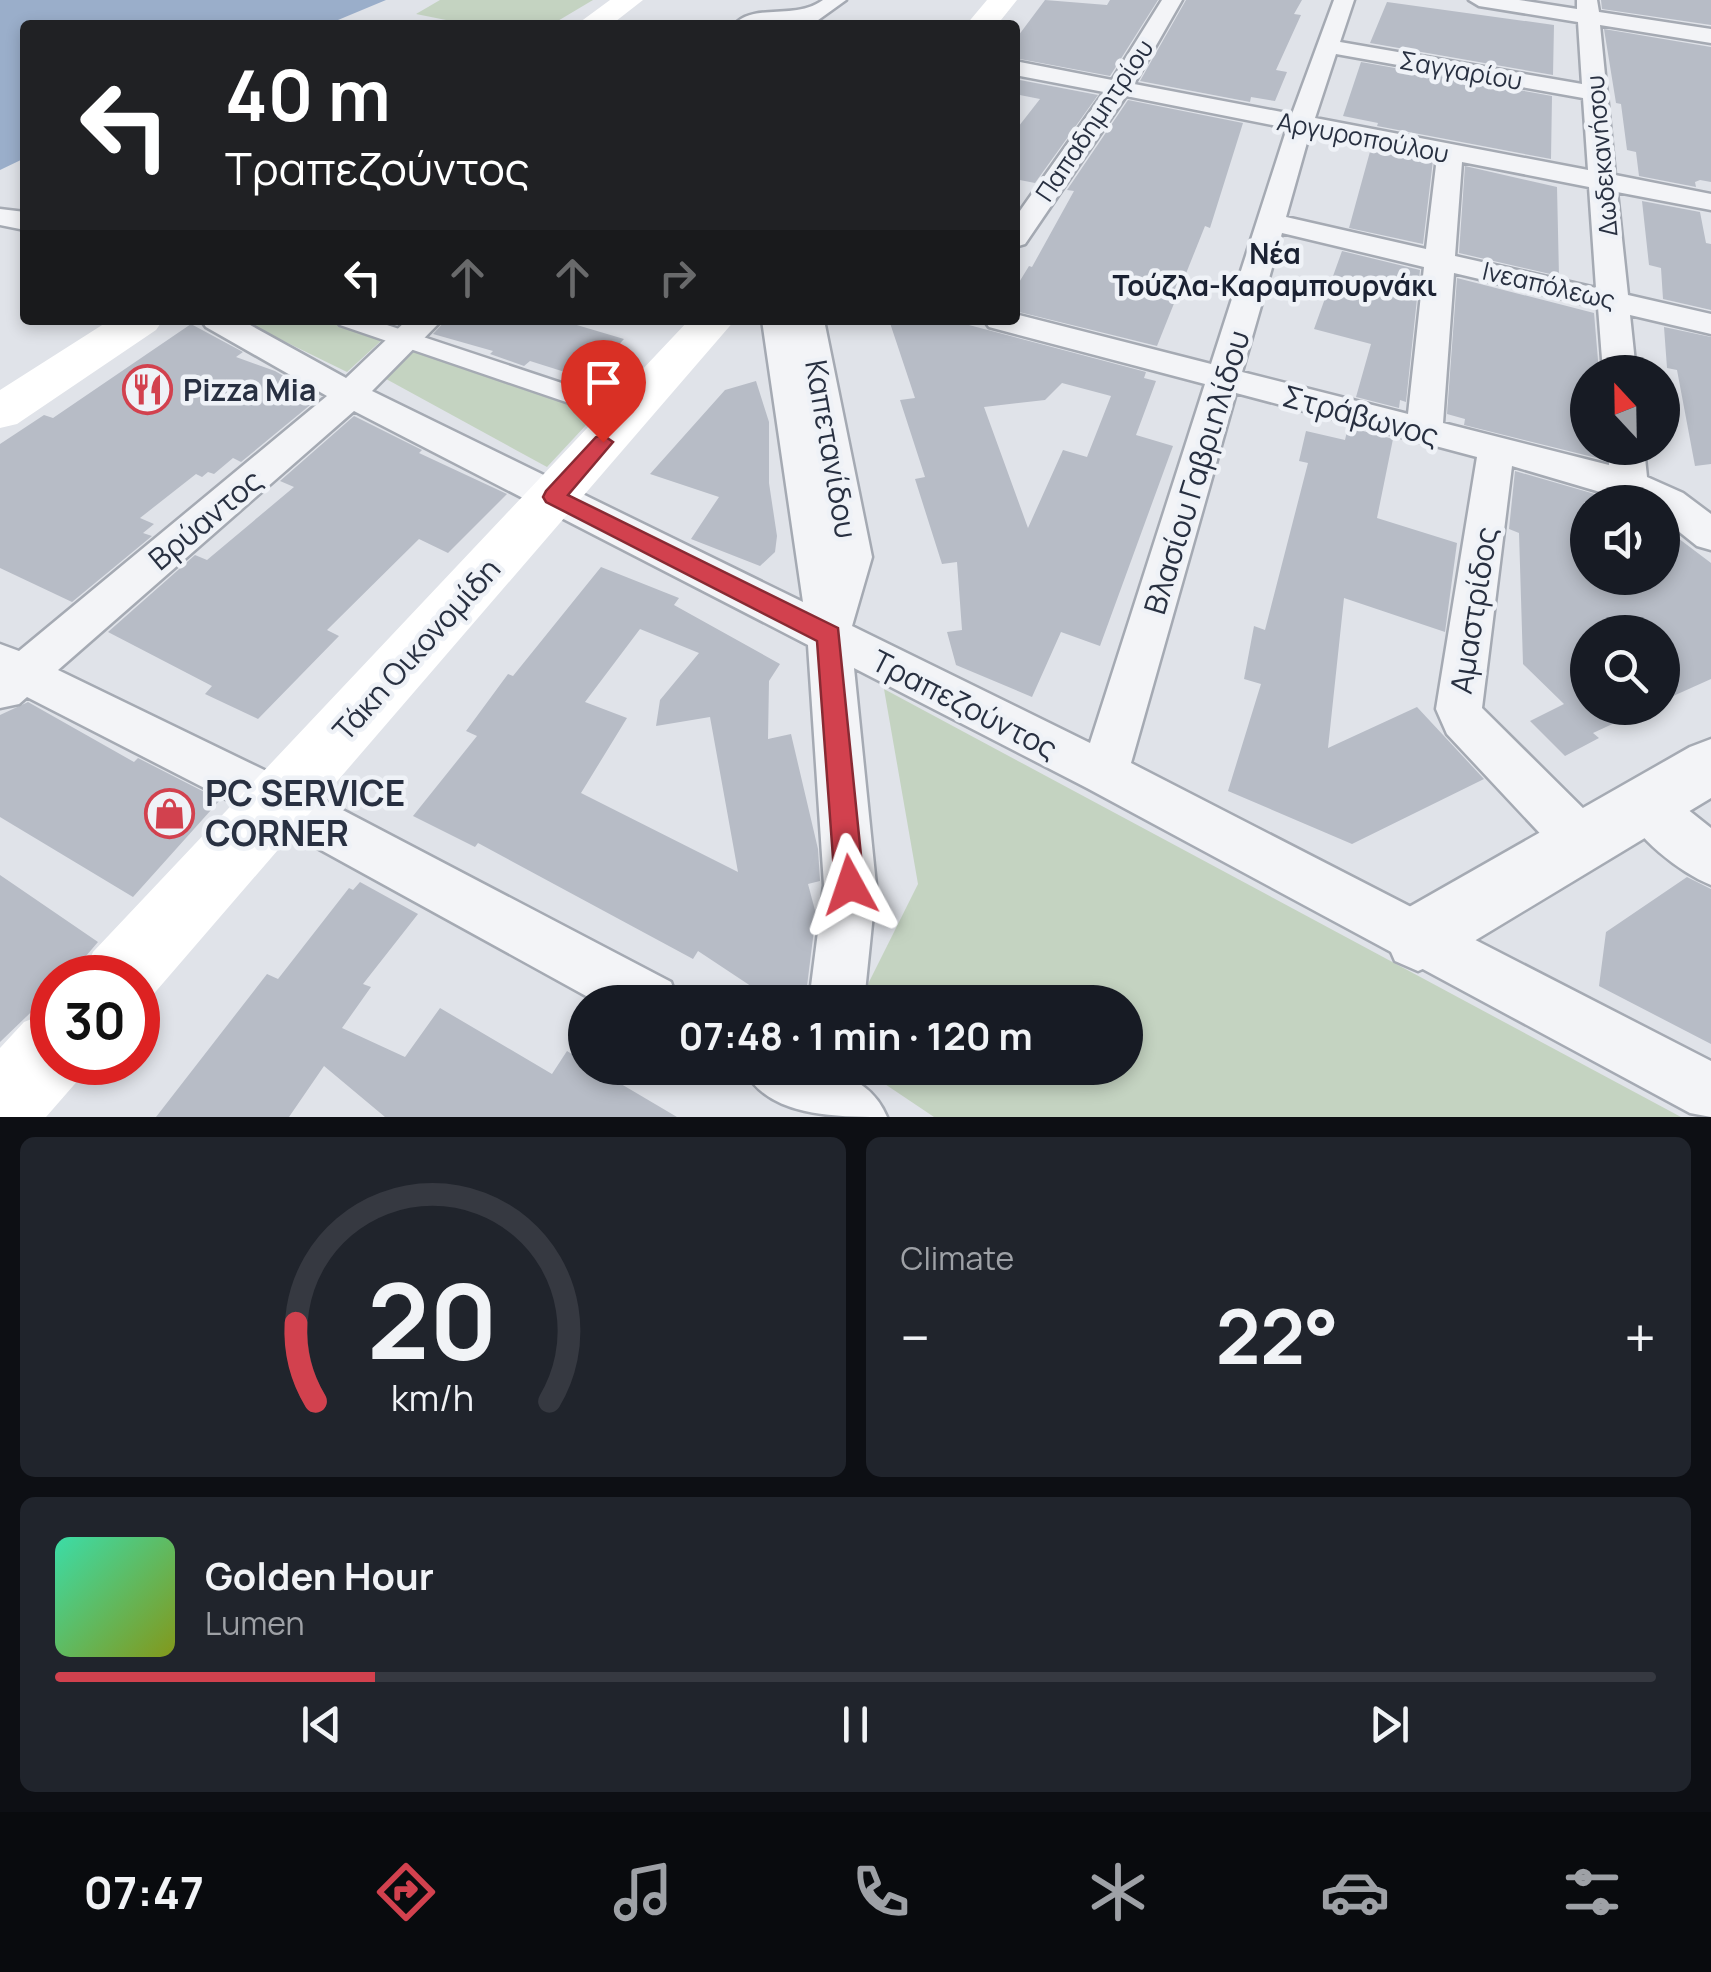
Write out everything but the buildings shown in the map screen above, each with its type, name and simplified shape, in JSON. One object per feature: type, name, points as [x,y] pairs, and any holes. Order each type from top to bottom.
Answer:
[{"type":"main road","points":[[599,20],[629,0]]},
{"type":"main road","points":[[985,20],[1004,0]]},
{"type":"main road","points":[[0,412],[133,325]]},
{"type":"main road","name":"Τάκη Οικονομίδη","points":[[139,955],[709,325]]},
{"type":"main road","points":[[0,1108],[30,1075]]},
{"type":"street","points":[[747,16],[814,17],[836,0]]},
{"type":"street","name":"Παπαδημητρίου","points":[[1020,231],[1118,90],[1172,0]]},
{"type":"street","name":"Βλασίου Γαβριηλίδου","points":[[1104,774],[1300,125],[1344,0]]},
{"type":"street","points":[[1479,0],[1588,9],[1711,36]]},
{"type":"street","name":"Δωδεκανήσου","points":[[1588,9],[1618,355]]},
{"type":"street","name":"Σαγγαρίου","points":[[1328,46],[1595,93]]},
{"type":"street","name":"Αργυροπούλου","points":[[1020,69],[1711,202]]},
{"type":"street","points":[[1424,432],[1450,153]]},
{"type":"street","name":"Ινεαπόλεως","points":[[1270,222],[1711,324]]},
{"type":"street","name":"Τραπεζούντος","points":[[226,325],[352,395],[1104,774],[1711,1092]]},
{"type":"street","points":[[382,325],[415,330],[628,414]]},
{"type":"street","name":"Καπετανίδου","points":[[779,325],[829,635],[850,885],[838,985]]},
{"type":"street","name":"Καπετανίδου","points":[[809,325],[852,557],[829,635]]},
{"type":"street","name":"Στράβωνος","points":[[1019,325],[1629,484],[1670,503],[1711,534]]},
{"type":"street","name":"Βρύαντος","points":[[7,676],[352,395],[367,374],[415,330]]},
{"type":"street","name":"Αμαστρίδος","points":[[1496,450],[1458,708],[1464,720],[1582,842]]},
{"type":"street","points":[[1627,465],[1629,484]]},
{"type":"street","points":[[7,676],[278,801],[620,985]]},
{"type":"street","points":[[1418,938],[1711,766]]},
{"type":"street","points":[[1644,805],[1711,860]]},
{"type":"green space","points":[[440,0],[593,0],[559,20],[446,20],[416,14]]},
{"type":"green space","points":[[251,325],[343,325],[383,339],[347,372]]},
{"type":"green space","points":[[405,349],[601,409],[547,467],[377,374]]},
{"type":"green space","points":[[884,689],[1681,1117],[934,1117],[886,1085],[1143,1085],[1143,985],[868,985],[918,884]]},
{"type":"water","points":[[0,0],[386,0],[338,20],[20,20],[20,160],[0,170]]},
{"type":"place","name":"Pizza Mia","points":[[148,389]]},
{"type":"place","name":"PC SERVICE CORNER","points":[[170,813]]},
{"type":"district","name":"Νέα Τούζλα-Καραμπουρνάκι","points":[[1275,269]]},
{"type":"route","points":[[603,442],[554,497],[829,635],[850,885]]}]
